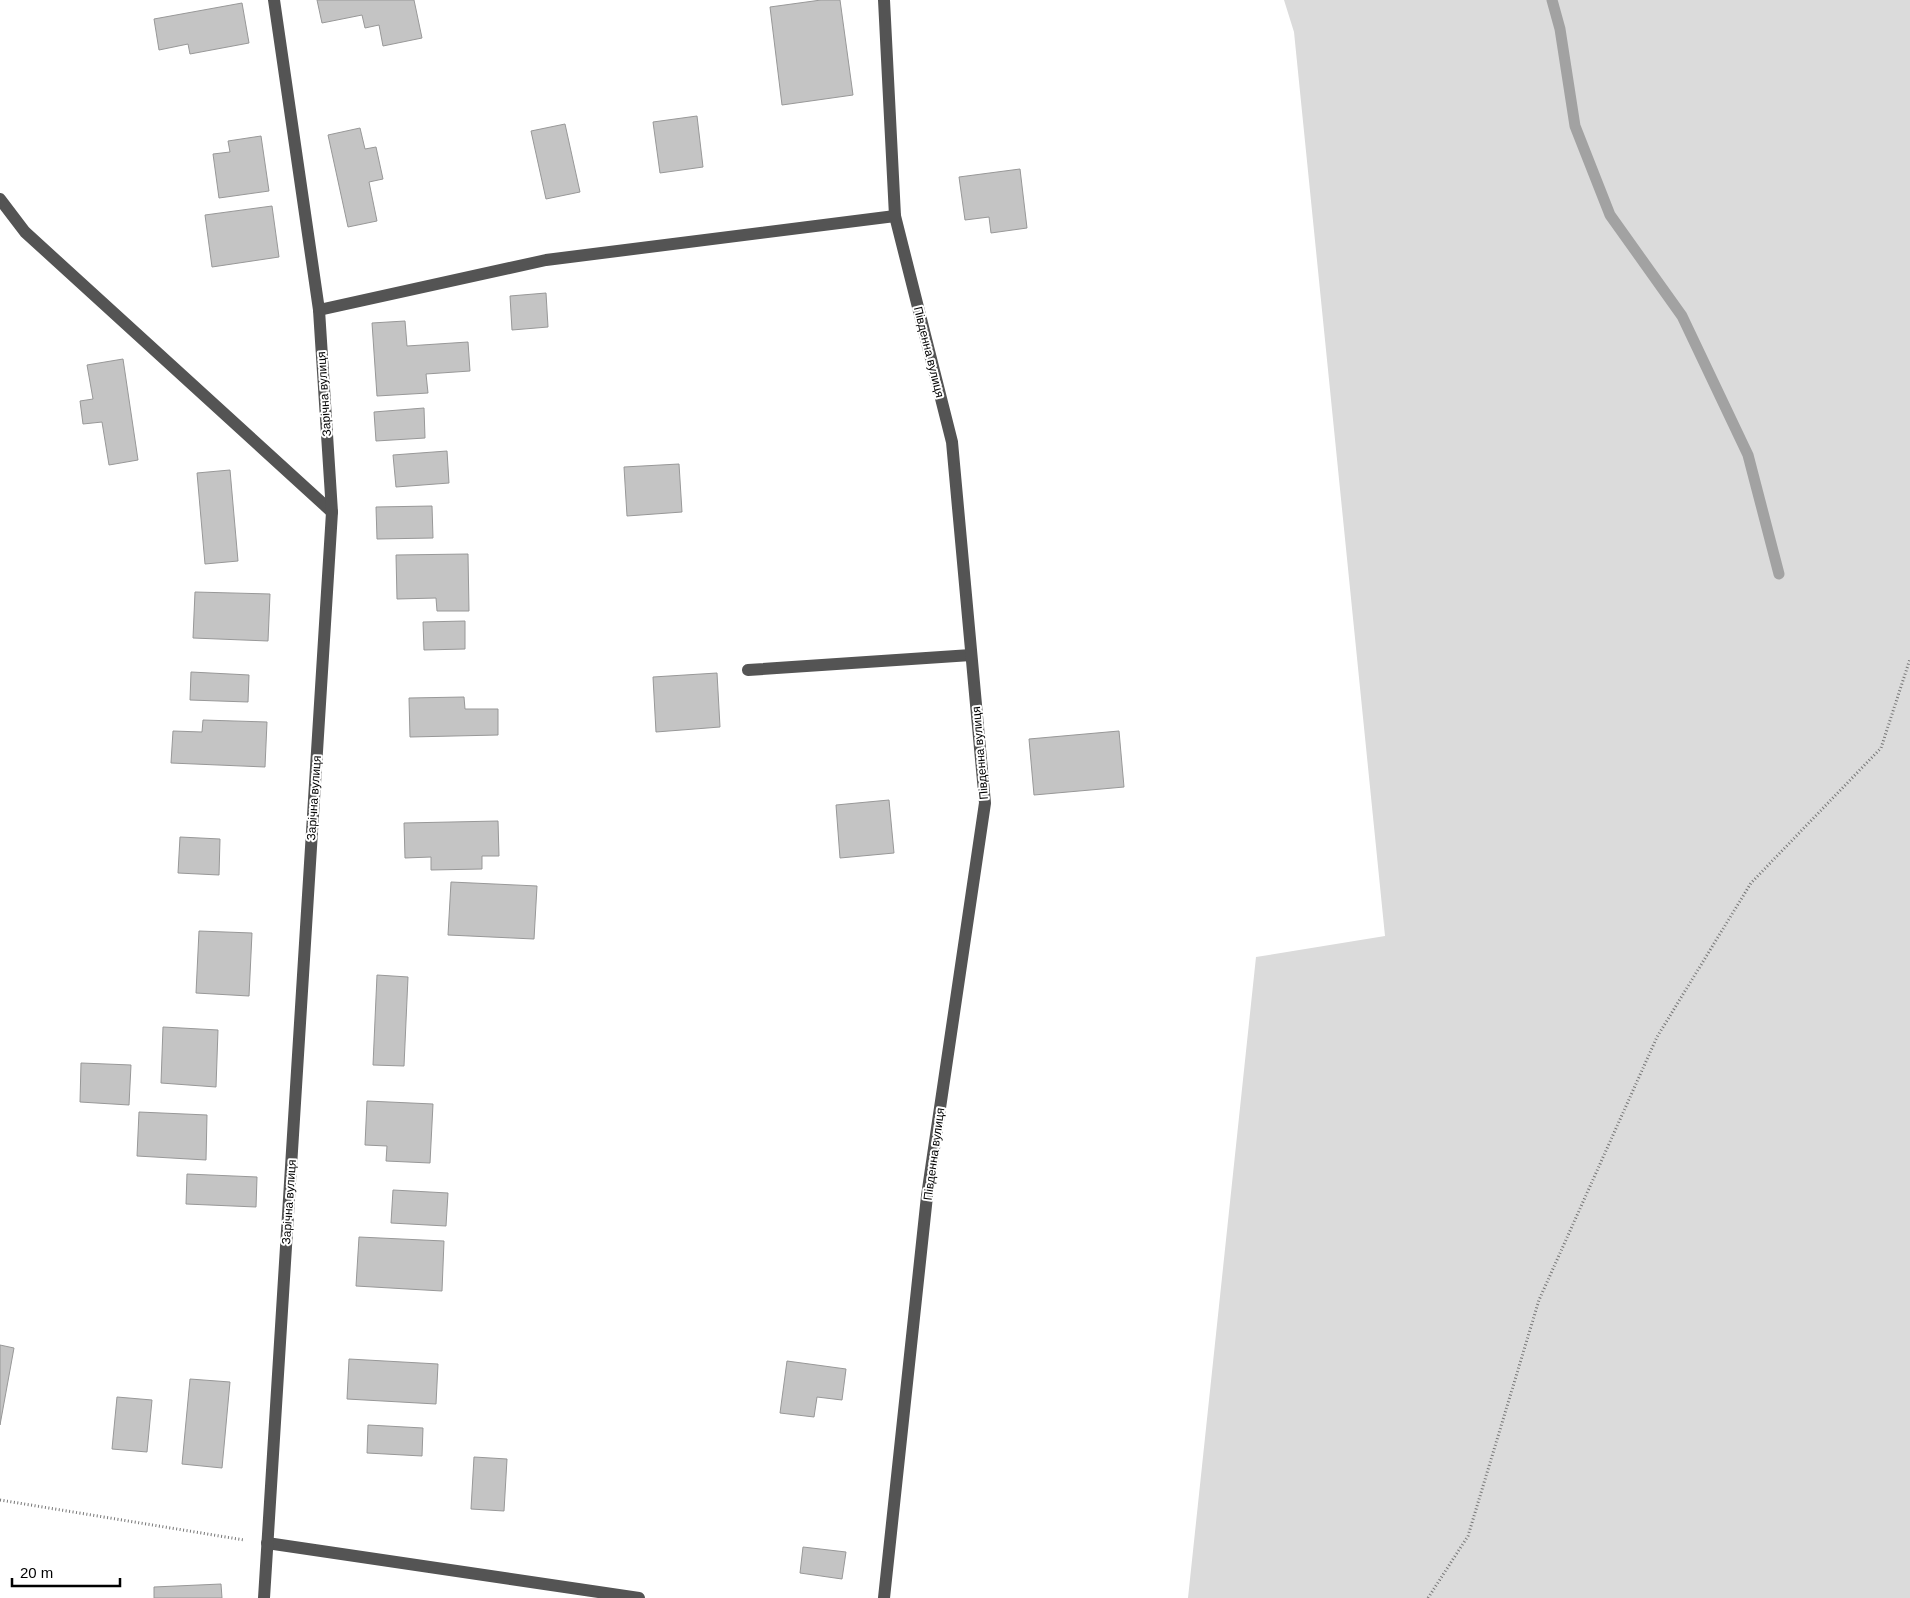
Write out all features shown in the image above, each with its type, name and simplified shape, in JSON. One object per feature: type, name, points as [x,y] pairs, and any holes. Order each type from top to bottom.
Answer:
[{"type":"street","name":"Зарічна вулиця","points":[[264,1598],[332,512],[318,310],[274,0]]},
{"type":"street","name":"Південна вулиця","points":[[884,0],[895,216],[952,442],[985,803],[927,1196],[884,1598]]},
{"type":"street","points":[[0,199],[25,232],[332,512]]},
{"type":"street","points":[[318,310],[546,260],[895,216]]},
{"type":"street","points":[[748,670],[972,655]]},
{"type":"street","points":[[267,1544],[639,1598]]},
{"type":"path","points":[[1428,1598],[1468,1536],[1539,1300],[1656,1037],[1751,883],[1881,748],[1910,659]]},
{"type":"path","points":[[0,1500],[267,1544]]},
{"type":"shaded area","points":[[1284,0],[1910,0],[1910,1598],[1188,1598],[1256,957],[1385,936],[1294,32]]},
{"type":"building","points":[[317,0],[414,0],[422,38],[383,46],[379,25],[365,28],[362,15],[322,23]]},
{"type":"building","points":[[821,0],[840,0],[853,95],[782,105],[770,7]]},
{"type":"building","points":[[242,3],[249,43],[190,54],[188,44],[159,50],[154,19]]},
{"type":"building","points":[[697,116],[703,167],[660,173],[653,122]]},
{"type":"building","points":[[565,124],[580,192],[546,199],[531,131]]},
{"type":"building","points":[[360,128],[365,149],[376,147],[383,179],[369,182],[377,221],[348,227],[328,135]]},
{"type":"building","points":[[261,136],[269,191],[219,198],[213,154],[230,152],[228,141]]},
{"type":"building","points":[[1020,169],[1027,228],[991,233],[989,217],[965,220],[959,177]]},
{"type":"building","points":[[272,206],[279,257],[212,267],[205,215]]},
{"type":"building","points":[[546,293],[548,327],[512,330],[510,296]]},
{"type":"building","points":[[405,321],[407,346],[468,342],[470,371],[426,374],[428,393],[377,396],[372,323]]},
{"type":"building","points":[[123,359],[138,460],[109,465],[102,422],[83,424],[80,401],[93,399],[87,365]]},
{"type":"building","points":[[424,408],[425,438],[376,441],[374,412]]},
{"type":"building","points":[[447,451],[449,483],[396,487],[393,455]]},
{"type":"building","points":[[679,464],[682,512],[627,516],[624,467]]},
{"type":"building","points":[[230,470],[238,561],[205,564],[197,473]]},
{"type":"building","points":[[432,506],[433,538],[377,539],[376,507]]},
{"type":"building","points":[[468,554],[469,611],[437,611],[436,598],[397,599],[396,555]]},
{"type":"building","points":[[195,592],[270,594],[268,641],[193,638]]},
{"type":"building","points":[[465,621],[465,649],[424,650],[423,622]]},
{"type":"building","points":[[191,672],[249,675],[248,702],[190,700]]},
{"type":"building","points":[[717,673],[720,727],[656,732],[653,677]]},
{"type":"building","points":[[464,697],[465,709],[498,709],[498,735],[410,737],[409,698]]},
{"type":"building","points":[[203,720],[267,722],[265,767],[171,763],[173,731],[202,732]]},
{"type":"building","points":[[1119,731],[1124,787],[1034,795],[1029,739]]},
{"type":"building","points":[[889,800],[894,853],[840,858],[836,805]]},
{"type":"building","points":[[498,821],[499,856],[482,856],[482,869],[431,870],[431,857],[405,858],[404,823]]},
{"type":"building","points":[[180,837],[220,839],[219,875],[178,873]]},
{"type":"building","points":[[451,882],[537,886],[534,939],[448,935]]},
{"type":"building","points":[[199,931],[252,933],[249,996],[196,993]]},
{"type":"building","points":[[377,975],[408,977],[404,1066],[373,1065]]},
{"type":"building","points":[[163,1027],[218,1030],[216,1087],[161,1083]]},
{"type":"building","points":[[81,1063],[131,1065],[129,1105],[80,1102]]},
{"type":"building","points":[[367,1101],[433,1104],[430,1163],[386,1161],[387,1146],[365,1145]]},
{"type":"building","points":[[139,1112],[207,1115],[206,1160],[137,1156]]},
{"type":"building","points":[[187,1174],[257,1177],[256,1207],[186,1204]]},
{"type":"building","points":[[393,1190],[448,1193],[446,1226],[391,1223]]},
{"type":"building","points":[[359,1237],[444,1241],[442,1291],[356,1286]]},
{"type":"building","points":[[0,1345],[14,1348],[0,1425]]},
{"type":"building","points":[[349,1359],[438,1364],[436,1404],[347,1399]]},
{"type":"building","points":[[787,1361],[846,1369],[842,1400],[817,1397],[814,1417],[780,1413]]},
{"type":"building","points":[[190,1379],[230,1382],[222,1468],[182,1464]]},
{"type":"building","points":[[117,1397],[152,1400],[147,1452],[112,1449]]},
{"type":"building","points":[[368,1425],[423,1428],[422,1456],[367,1453]]},
{"type":"building","points":[[474,1457],[507,1459],[504,1511],[471,1509]]},
{"type":"building","points":[[803,1547],[846,1552],[842,1579],[800,1573]]},
{"type":"building","points":[[221,1584],[222,1598],[154,1598],[154,1587]]},
{"type":"waterway","points":[[1552,0],[1560,29],[1575,126],[1610,215],[1682,316],[1748,455],[1779,574]]}]
